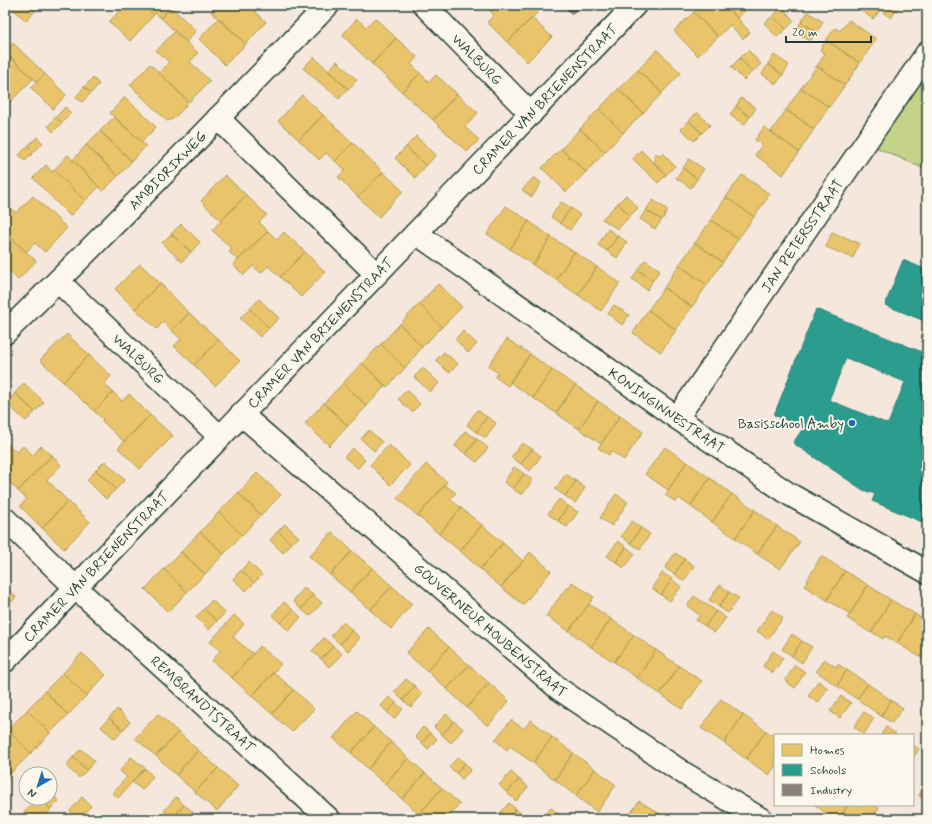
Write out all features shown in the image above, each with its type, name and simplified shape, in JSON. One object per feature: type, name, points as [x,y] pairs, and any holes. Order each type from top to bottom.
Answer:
[{"type":"street","name":"AMBIORIXWEG","points":[[5,333],[58,281],[328,5]]},
{"type":"street","name":"WALBURG","points":[[424,5],[531,114]]},
{"type":"street","name":"CRAMER VAN BRIENENSTRAAT","points":[[5,661],[635,5]]},
{"type":"street","name":"JAN PETERSSTRAAT","points":[[676,418],[927,53]]},
{"type":"street","points":[[218,118],[376,274]]},
{"type":"street","name":"KONINGINNESTRAAT","points":[[416,233],[676,418],[789,494],[927,572]]},
{"type":"street","name":"WALBURG","points":[[58,281],[220,437]]},
{"type":"street","name":"GOUVERNEUR HOUBENSTRAAT","points":[[241,414],[559,689],[685,774],[761,819]]},
{"type":"street","points":[[5,519],[76,588]]},
{"type":"street","name":"REMBRANDTSTRAAT","points":[[76,588],[330,819]]},
{"type":"green space","points":[[927,69],[927,170],[873,146]]},
{"type":"building: Homes","points":[[5,5],[33,5],[37,9],[26,21],[12,8],[5,15]]},
{"type":"building: Homes","points":[[125,5],[143,5],[154,15],[130,41],[109,22]]},
{"type":"building: Homes","points":[[143,5],[174,5],[161,18],[155,13],[154,15]]},
{"type":"building: Homes","points":[[218,5],[249,5],[266,22],[246,44],[211,12]]},
{"type":"building: Homes","points":[[535,5],[540,10],[507,42],[487,22],[494,15],[485,6]]},
{"type":"building: Homes","points":[[701,5],[725,5],[750,32],[743,39],[730,25],[718,37],[694,12]]},
{"type":"building: Homes","points":[[725,5],[751,5],[737,18]]},
{"type":"building: Homes","points":[[853,5],[900,5],[891,18],[880,10],[873,19]]},
{"type":"building: Homes","points":[[171,7],[196,31],[186,42],[161,18]]},
{"type":"building: Homes","points":[[782,7],[794,21],[786,29],[773,16]]},
{"type":"building: Homes","points":[[694,12],[718,37],[698,56],[674,31]]},
{"type":"building: Homes","points":[[808,12],[823,22],[817,32],[801,22]]},
{"type":"building: Homes","points":[[773,16],[786,29],[777,37],[764,23]]},
{"type":"building: Homes","points":[[219,18],[246,44],[225,65],[199,39]]},
{"type":"building: Homes","points":[[375,18],[396,38],[372,64],[342,35],[357,19],[366,27]]},
{"type":"building: Homes","points":[[532,18],[552,37],[527,62],[507,42]]},
{"type":"building: Homes","points":[[849,20],[876,39],[860,63],[826,40],[835,28],[840,31]]},
{"type":"building: Homes","points":[[801,22],[817,32],[810,41],[795,31]]},
{"type":"building: Homes","points":[[175,31],[198,53],[190,62],[210,81],[189,102],[159,73],[169,62],[156,51]]},
{"type":"building: Homes","points":[[396,38],[417,57],[411,64],[420,73],[402,92],[372,64]]},
{"type":"building: Homes","points":[[826,40],[860,63],[845,85],[817,66],[825,54],[820,50]]},
{"type":"building: Homes","points":[[13,43],[45,74],[37,82],[5,52]]},
{"type":"building: Homes","points":[[657,50],[681,73],[662,93],[638,70]]},
{"type":"building: Homes","points":[[748,50],[761,64],[752,72],[740,58]]},
{"type":"building: Homes","points":[[5,52],[33,79],[10,102],[5,96]]},
{"type":"building: Homes","points":[[774,55],[789,65],[783,75],[768,64]]},
{"type":"building: Homes","points":[[314,57],[348,89],[339,99],[303,68]]},
{"type":"building: Homes","points":[[740,58],[752,72],[744,80],[731,67]]},
{"type":"building: Homes","points":[[337,61],[357,80],[348,89],[328,71]]},
{"type":"building: Homes","points":[[150,64],[187,100],[185,107],[173,119],[167,121],[130,85]]},
{"type":"building: Homes","points":[[768,64],[783,75],[776,84],[762,74]]},
{"type":"building: Homes","points":[[817,66],[845,85],[829,107],[801,88]]},
{"type":"building: Homes","points":[[638,70],[662,93],[643,113],[618,89]]},
{"type":"building: Homes","points":[[420,73],[429,82],[436,75],[457,94],[433,120],[402,92]]},
{"type":"building: Homes","points":[[45,74],[66,95],[53,109],[31,88]]},
{"type":"building: Homes","points":[[93,78],[99,84],[91,93],[84,87]]},
{"type":"building: Homes","points":[[84,87],[91,93],[82,102],[76,97]]},
{"type":"building: Homes","points":[[801,88],[829,107],[814,129],[786,110]]},
{"type":"building: Homes","points":[[618,89],[643,113],[623,133],[599,109]]},
{"type":"building: Homes","points":[[457,94],[478,113],[465,127],[479,140],[467,152],[433,120]]},
{"type":"building: Homes","points":[[302,95],[323,115],[299,140],[278,121]]},
{"type":"building: Homes","points":[[125,97],[156,127],[142,142],[110,113]]},
{"type":"building: Homes","points":[[741,98],[756,108],[750,117],[736,106]]},
{"type":"building: Homes","points":[[736,106],[750,117],[744,125],[730,115]]},
{"type":"building: Homes","points":[[65,107],[71,113],[62,123],[56,117]]},
{"type":"building: Homes","points":[[599,109],[623,133],[605,152],[580,129]]},
{"type":"building: Homes","points":[[786,110],[814,129],[799,152],[771,132]]},
{"type":"building: Homes","points":[[697,112],[710,125],[702,133],[689,121]]},
{"type":"building: Homes","points":[[323,115],[353,143],[335,161],[326,153],[319,160],[299,140]]},
{"type":"building: Homes","points":[[56,117],[62,123],[53,132],[48,126]]},
{"type":"building: Homes","points":[[114,117],[146,146],[132,161],[100,131]]},
{"type":"building: Homes","points":[[689,121],[702,133],[694,141],[681,129]]},
{"type":"building: Homes","points":[[764,127],[799,152],[783,175],[755,155],[762,145],[755,140]]},
{"type":"building: Homes","points":[[580,129],[605,152],[586,172],[561,149]]},
{"type":"building: Homes","points":[[100,131],[132,161],[118,176],[86,145]]},
{"type":"building: Homes","points":[[416,136],[436,155],[426,166],[406,147]]},
{"type":"building: Homes","points":[[37,137],[43,143],[34,152],[28,146]]},
{"type":"building: Homes","points":[[353,143],[383,172],[358,197],[338,177],[345,170],[335,161]]},
{"type":"building: Homes","points":[[86,145],[118,176],[103,191],[73,160]]},
{"type":"building: Homes","points":[[28,146],[34,152],[25,161],[19,155]]},
{"type":"building: Homes","points":[[406,147],[426,166],[415,178],[395,158]]},
{"type":"building: Homes","points":[[561,149],[586,172],[566,192],[542,168]]},
{"type":"building: Homes","points":[[641,150],[666,175],[658,183],[633,159]]},
{"type":"building: Homes","points":[[656,153],[660,156],[662,153],[675,166],[666,175],[654,162],[656,159],[653,156]]},
{"type":"building: Homes","points":[[68,155],[99,187],[85,201],[54,170]]},
{"type":"building: Homes","points":[[689,159],[704,169],[697,179],[683,168]]},
{"type":"building: Homes","points":[[46,165],[52,172],[54,170],[85,201],[70,216],[33,178]]},
{"type":"building: Homes","points":[[683,168],[697,179],[691,188],[676,178]]},
{"type":"building: Homes","points":[[383,172],[403,191],[379,217],[358,197]]},
{"type":"building: Homes","points":[[225,175],[246,195],[221,221],[201,201]]},
{"type":"building: Homes","points":[[742,175],[770,194],[754,217],[726,197]]},
{"type":"building: Homes","points":[[534,177],[541,183],[532,197],[522,190]]},
{"type":"building: Homes","points":[[246,195],[267,215],[259,222],[268,231],[238,260],[229,252],[232,249],[212,230]]},
{"type":"building: Homes","points":[[626,195],[638,208],[630,216],[618,203]]},
{"type":"building: Homes","points":[[33,196],[67,228],[45,252],[35,243],[26,252],[5,232],[5,203],[16,213]]},
{"type":"building: Homes","points":[[726,197],[754,217],[738,239],[711,220]]},
{"type":"building: Homes","points":[[653,200],[668,210],[662,220],[646,210]]},
{"type":"building: Homes","points":[[561,202],[571,208],[560,223],[551,217]]},
{"type":"building: Homes","points":[[618,203],[630,216],[618,229],[602,219]]},
{"type":"building: Homes","points":[[506,206],[529,221],[510,249],[487,234]]},
{"type":"building: Homes","points":[[571,208],[580,215],[570,230],[560,223]]},
{"type":"building: Homes","points":[[646,210],[662,220],[655,229],[640,219]]},
{"type":"building: Homes","points":[[711,220],[738,239],[723,262],[695,243]]},
{"type":"building: Homes","points":[[529,221],[551,237],[533,265],[510,249]]},
{"type":"building: Homes","points":[[181,224],[200,242],[191,252],[171,234]]},
{"type":"building: Homes","points":[[608,229],[618,236],[607,251],[598,245]]},
{"type":"building: Homes","points":[[268,231],[277,240],[284,232],[305,252],[280,277],[268,266],[261,273],[253,266],[244,275],[233,265]]},
{"type":"building: Homes","points":[[5,232],[36,261],[18,280],[5,267]]},
{"type":"building: Homes","points":[[832,232],[859,243],[853,258],[826,247]]},
{"type":"building: Homes","points":[[171,234],[191,252],[182,262],[162,243]]},
{"type":"building: Homes","points":[[618,236],[627,242],[617,258],[607,251]]},
{"type":"building: Homes","points":[[551,237],[574,252],[556,280],[533,265]]},
{"type":"building: Homes","points":[[695,243],[723,262],[707,285],[679,265]]},
{"type":"building: Homes","points":[[305,252],[325,272],[301,297],[280,277]]},
{"type":"building: Homes","points":[[574,252],[597,267],[578,295],[556,280]]},
{"type":"building: Homes","points":[[645,260],[660,270],[653,280],[638,270]]},
{"type":"building: Homes","points":[[140,264],[160,283],[135,309],[115,289]]},
{"type":"building: Homes","points":[[679,265],[707,285],[692,307],[664,288]]},
{"type":"building: Homes","points":[[597,267],[620,283],[601,311],[578,295]]},
{"type":"building: Homes","points":[[638,270],[653,280],[647,290],[632,279]]},
{"type":"building: Homes","points":[[160,283],[189,313],[172,331],[163,322],[157,329],[135,309]]},
{"type":"building: Homes","points":[[438,284],[462,307],[442,327],[419,304]]},
{"type":"building: Homes","points":[[664,288],[692,307],[676,330],[648,310]]},
{"type":"building: Homes","points":[[259,299],[279,318],[269,328],[250,309]]},
{"type":"building: Homes","points":[[419,304],[442,327],[422,347],[400,324]]},
{"type":"building: Homes","points":[[614,305],[629,315],[622,325],[608,314]]},
{"type":"building: Homes","points":[[250,309],[269,328],[260,337],[240,318]]},
{"type":"building: Homes","points":[[648,310],[676,330],[661,352],[633,333]]},
{"type":"building: Homes","points":[[189,313],[219,340],[194,365],[174,346],[181,339],[172,331]]},
{"type":"building: Homes","points":[[400,324],[422,347],[405,368],[381,344]]},
{"type":"building: Homes","points":[[463,331],[477,344],[468,353],[455,339]]},
{"type":"building: Homes","points":[[67,334],[89,355],[63,382],[40,360]]},
{"type":"building: Homes","points":[[507,339],[530,354],[508,386],[495,377],[498,373],[488,366]]},
{"type":"building: Homes","points":[[219,340],[240,361],[215,386],[194,365]]},
{"type":"building: Homes","points":[[381,344],[405,368],[387,387],[362,363]]},
{"type":"building: Homes","points":[[444,352],[458,364],[449,373],[436,360]]},
{"type":"building: Homes","points":[[530,354],[552,370],[533,398],[510,382]]},
{"type":"building: Homes","points":[[89,355],[111,376],[104,384],[113,392],[94,411],[63,382]]},
{"type":"building: Homes","points":[[362,363],[385,386],[367,406],[343,383]]},
{"type":"building: Homes","points":[[423,368],[439,383],[430,392],[414,377]]},
{"type":"building: Homes","points":[[552,370],[575,385],[556,413],[533,398]]},
{"type":"building: Homes","points":[[24,383],[44,402],[35,412],[15,393]]},
{"type":"building: Homes","points":[[343,383],[367,406],[348,426],[324,403]]},
{"type":"building: Homes","points":[[575,385],[598,401],[579,429],[556,413]]},
{"type":"building: Homes","points":[[407,390],[420,404],[412,412],[398,399]]},
{"type":"building: Homes","points":[[113,392],[122,401],[129,394],[150,415],[124,442],[102,421],[103,419],[94,411]]},
{"type":"building: Homes","points":[[15,393],[35,412],[26,421],[6,403]]},
{"type":"building: Homes","points":[[598,401],[620,416],[601,444],[579,429]]},
{"type":"building: Homes","points":[[324,403],[348,426],[329,446],[305,423]]},
{"type":"building: Homes","points":[[477,410],[487,417],[476,432],[467,425]]},
{"type":"building: Homes","points":[[150,415],[173,436],[140,469],[118,448]]},
{"type":"building: Homes","points":[[620,416],[643,432],[624,460],[611,451],[609,455],[598,448]]},
{"type":"building: Homes","points":[[487,417],[496,423],[486,438],[476,432]]},
{"type":"building: Homes","points":[[369,430],[382,442],[374,451],[361,439]]},
{"type":"building: Homes","points":[[465,431],[477,439],[466,454],[455,446]]},
{"type":"building: Homes","points":[[477,439],[488,448],[477,462],[466,454]]},
{"type":"building: Homes","points":[[5,442],[17,452],[23,446],[33,455],[41,446],[52,455],[18,491],[9,482],[5,486]]},
{"type":"building: Homes","points":[[522,443],[532,449],[521,464],[511,457]]},
{"type":"building: Homes","points":[[389,445],[410,465],[390,485],[370,465]]},
{"type":"building: Homes","points":[[665,447],[687,462],[668,490],[645,474]]},
{"type":"building: Homes","points":[[353,448],[365,460],[358,468],[344,457]]},
{"type":"building: Homes","points":[[532,449],[541,456],[530,471],[521,464]]},
{"type":"building: Homes","points":[[52,455],[61,465],[47,480],[68,501],[42,528],[20,506],[27,499],[18,491]]},
{"type":"building: Homes","points":[[105,461],[125,480],[116,489],[96,470]]},
{"type":"building: Homes","points":[[687,462],[710,478],[690,506],[679,498],[676,502],[665,495]]},
{"type":"building: Homes","points":[[426,464],[447,482],[418,516],[397,498]]},
{"type":"building: Homes","points":[[514,467],[524,474],[513,489],[504,482]]},
{"type":"building: Homes","points":[[96,470],[116,489],[106,499],[87,480]]},
{"type":"building: Homes","points":[[257,473],[281,495],[261,515],[238,493]]},
{"type":"building: Homes","points":[[524,474],[533,480],[522,495],[513,489]]},
{"type":"building: Homes","points":[[566,474],[576,481],[565,496],[555,489]]},
{"type":"building: Homes","points":[[710,478],[732,494],[712,522],[690,506]]},
{"type":"building: Homes","points":[[576,481],[585,488],[575,503],[565,496]]},
{"type":"building: Homes","points":[[445,485],[456,493],[450,499],[461,508],[439,534],[418,516]]},
{"type":"building: Homes","points":[[238,493],[261,515],[242,535],[219,512]]},
{"type":"building: Homes","points":[[616,494],[628,502],[612,526],[600,518]]},
{"type":"building: Homes","points":[[732,494],[755,510],[735,538],[712,522]]},
{"type":"building: Homes","points":[[559,499],[568,506],[558,521],[548,514]]},
{"type":"building: Homes","points":[[68,501],[90,522],[64,549],[42,528]]},
{"type":"building: Homes","points":[[568,506],[578,512],[567,527],[558,521]]},
{"type":"building: Homes","points":[[461,508],[482,525],[460,551],[439,534]]},
{"type":"building: Homes","points":[[755,510],[777,526],[757,554],[735,538]]},
{"type":"building: Homes","points":[[219,512],[242,535],[224,554],[200,532]]},
{"type":"building: Homes","points":[[632,521],[641,528],[630,543],[621,536]]},
{"type":"building: Homes","points":[[285,524],[299,537],[291,544],[278,531]]},
{"type":"building: Homes","points":[[482,525],[503,543],[480,569],[460,551]]},
{"type":"building: Homes","points":[[777,526],[800,542],[780,569],[757,554]]},
{"type":"building: Homes","points":[[641,528],[650,534],[640,549],[630,543]]},
{"type":"building: Homes","points":[[278,531],[291,544],[283,553],[270,540]]},
{"type":"building: Homes","points":[[200,532],[224,554],[205,574],[181,552]]},
{"type":"building: Homes","points":[[332,532],[352,551],[330,575],[309,556]]},
{"type":"building: Homes","points":[[618,541],[626,547],[616,562],[607,556]]},
{"type":"building: Homes","points":[[503,543],[523,561],[501,587],[480,569]]},
{"type":"building: Homes","points":[[626,547],[635,554],[624,568],[616,562]]},
{"type":"building: Homes","points":[[352,551],[372,568],[350,592],[330,575]]},
{"type":"building: Homes","points":[[181,552],[205,574],[187,592],[164,569]]},
{"type":"building: Homes","points":[[530,552],[551,571],[523,605],[501,587]]},
{"type":"building: Homes","points":[[675,553],[685,559],[674,574],[665,568]]},
{"type":"building: Homes","points":[[821,556],[845,571],[827,600],[804,586]]},
{"type":"building: Homes","points":[[685,559],[694,566],[684,581],[674,574]]},
{"type":"building: Homes","points":[[249,562],[262,575],[254,583],[241,570]]},
{"type":"building: Homes","points":[[372,568],[392,586],[370,610],[350,592]]},
{"type":"building: Homes","points":[[164,569],[187,592],[168,612],[145,589]]},
{"type":"building: Homes","points":[[241,570],[254,583],[246,591],[233,579]]},
{"type":"building: Homes","points":[[845,571],[868,585],[850,614],[827,600]]},
{"type":"building: Homes","points":[[662,573],[672,579],[661,595],[652,588]]},
{"type":"building: Homes","points":[[672,579],[681,587],[670,601],[661,595]]},
{"type":"building: Homes","points":[[572,582],[594,597],[569,631],[546,616]]},
{"type":"building: Homes","points":[[720,585],[729,592],[719,607],[709,600]]},
{"type":"building: Homes","points":[[868,585],[891,600],[871,633],[847,618]]},
{"type":"building: Homes","points":[[392,586],[412,604],[391,629],[370,610]]},
{"type":"building: Homes","points":[[5,587],[16,597],[5,609]]},
{"type":"building: Homes","points":[[304,588],[313,595],[301,609],[293,601]]},
{"type":"building: Homes","points":[[729,592],[739,598],[728,613],[719,607]]},
{"type":"building: Homes","points":[[313,595],[322,603],[310,616],[301,609]]},
{"type":"building: Homes","points":[[694,596],[716,611],[705,626],[696,620],[700,615],[687,606]]},
{"type":"building: Homes","points":[[212,600],[225,613],[217,621],[204,609]]},
{"type":"building: Homes","points":[[891,600],[915,614],[897,643],[885,636],[883,639],[872,632]]},
{"type":"building: Homes","points":[[284,602],[293,610],[280,623],[272,615]]},
{"type":"building: Homes","points":[[589,604],[611,619],[591,647],[569,631]]},
{"type":"building: Homes","points":[[204,609],[217,621],[209,630],[196,617]]},
{"type":"building: Homes","points":[[293,610],[301,617],[289,631],[280,623]]},
{"type":"building: Homes","points":[[772,610],[783,618],[768,639],[757,631]]},
{"type":"building: Homes","points":[[716,611],[726,618],[714,633],[705,626]]},
{"type":"building: Homes","points":[[915,614],[927,622],[927,647],[920,657],[897,643]]},
{"type":"building: Homes","points":[[234,615],[244,624],[233,637],[253,654],[232,678],[212,661],[220,651],[210,642]]},
{"type":"building: Homes","points":[[611,619],[634,635],[614,662],[591,647]]},
{"type":"building: Homes","points":[[343,622],[352,630],[340,644],[331,636]]},
{"type":"building: Homes","points":[[429,629],[449,647],[427,671],[406,653]]},
{"type":"building: Homes","points":[[352,630],[360,638],[348,651],[340,644]]},
{"type":"building: Homes","points":[[792,634],[802,641],[792,656],[782,649]]},
{"type":"building: Homes","points":[[634,635],[656,650],[637,678],[614,662]]},
{"type":"building: Homes","points":[[324,638],[333,646],[321,659],[312,651]]},
{"type":"building: Homes","points":[[802,641],[812,647],[802,663],[792,656]]},
{"type":"building: Homes","points":[[260,646],[281,664],[252,696],[232,678]]},
{"type":"building: Homes","points":[[333,646],[342,654],[329,667],[321,659]]},
{"type":"building: Homes","points":[[449,647],[469,665],[447,689],[427,671]]},
{"type":"building: Homes","points":[[927,647],[927,661],[920,657]]},
{"type":"building: Homes","points":[[656,650],[679,666],[660,694],[637,678]]},
{"type":"building: Homes","points":[[773,651],[783,658],[773,673],[763,666]]},
{"type":"building: Homes","points":[[82,653],[106,675],[86,696],[63,673]]},
{"type":"building: Homes","points":[[824,659],[836,667],[838,664],[847,670],[837,686],[816,671]]},
{"type":"building: Homes","points":[[469,665],[489,683],[467,708],[447,689]]},
{"type":"building: Homes","points":[[795,665],[805,672],[795,688],[785,681]]},
{"type":"building: Homes","points":[[679,666],[702,681],[682,709],[660,694]]},
{"type":"building: Homes","points":[[847,670],[868,684],[857,699],[837,686]]},
{"type":"building: Homes","points":[[63,673],[86,696],[68,715],[45,691]]},
{"type":"building: Homes","points":[[274,673],[294,690],[272,714],[252,696]]},
{"type":"building: Homes","points":[[406,679],[415,686],[403,700],[394,692]]},
{"type":"building: Homes","points":[[818,681],[828,688],[818,703],[808,696]]},
{"type":"building: Homes","points":[[489,683],[509,701],[488,726],[467,708]]},
{"type":"building: Homes","points":[[868,684],[891,700],[881,716],[857,699]]},
{"type":"building: Homes","points":[[415,686],[423,694],[411,707],[403,700]]},
{"type":"building: Homes","points":[[294,690],[314,709],[292,732],[272,714]]},
{"type":"building: Homes","points":[[45,691],[68,715],[50,733],[27,710]]},
{"type":"building: Homes","points":[[841,696],[851,703],[840,718],[830,711]]},
{"type":"building: Homes","points":[[389,697],[396,703],[387,712],[381,706]]},
{"type":"building: Homes","points":[[721,699],[743,715],[724,743],[701,728]]},
{"type":"building: Homes","points":[[891,700],[903,708],[892,723],[881,716]]},
{"type":"building: Homes","points":[[396,703],[403,709],[394,719],[387,712]]},
{"type":"building: Homes","points":[[117,709],[130,722],[123,730],[109,718]]},
{"type":"building: Homes","points":[[27,710],[50,733],[31,753],[8,730]]},
{"type":"building: Homes","points":[[357,711],[374,727],[351,753],[333,738]]},
{"type":"building: Homes","points":[[864,712],[874,718],[864,734],[854,727]]},
{"type":"building: Homes","points":[[158,714],[178,732],[156,756],[135,738]]},
{"type":"building: Homes","points":[[446,714],[454,721],[442,735],[434,727]]},
{"type":"building: Homes","points":[[743,715],[766,731],[746,759],[724,743]]},
{"type":"building: Homes","points":[[109,718],[123,730],[115,739],[101,727]]},
{"type":"building: Homes","points":[[511,720],[524,729],[531,720],[552,737],[533,763],[510,746],[507,750],[495,740]]},
{"type":"building: Homes","points":[[454,721],[463,729],[451,743],[442,735]]},
{"type":"building: Homes","points":[[374,727],[391,742],[368,769],[351,753]]},
{"type":"building: Homes","points":[[423,727],[430,733],[422,743],[415,737]]},
{"type":"building: Homes","points":[[886,727],[896,734],[882,734]]},
{"type":"building: Homes","points":[[8,730],[31,753],[12,772],[5,765],[5,733]]},
{"type":"building: Homes","points":[[766,731],[774,736],[774,768],[769,775],[746,759]]},
{"type":"building: Homes","points":[[178,732],[198,750],[176,775],[156,756]]},
{"type":"building: Homes","points":[[430,733],[437,739],[428,749],[422,743]]},
{"type":"building: Homes","points":[[552,737],[573,753],[555,780],[533,763]]},
{"type":"building: Homes","points":[[391,742],[408,758],[385,784],[368,769]]},
{"type":"building: Homes","points":[[914,746],[919,749],[914,756]]},
{"type":"building: Homes","points":[[81,749],[95,761],[87,770],[73,757]]},
{"type":"building: Homes","points":[[198,750],[218,768],[195,792],[176,775]]},
{"type":"building: Homes","points":[[573,753],[595,769],[576,796],[555,780]]},
{"type":"building: Homes","points":[[73,757],[87,770],[79,778],[66,766]]},
{"type":"building: Homes","points":[[131,757],[145,768],[118,798],[112,793],[127,777],[120,771]]},
{"type":"building: Homes","points":[[458,757],[465,763],[456,773],[449,767]]},
{"type":"building: Homes","points":[[408,758],[425,773],[402,799],[385,784]]},
{"type":"building: Homes","points":[[465,763],[471,770],[462,779],[456,773]]},
{"type":"building: Homes","points":[[5,765],[12,772],[5,780]]},
{"type":"building: Homes","points":[[145,768],[153,777],[142,790],[132,782]]},
{"type":"building: Homes","points":[[218,768],[238,786],[217,811],[195,792]]},
{"type":"building: Homes","points":[[595,769],[616,785],[597,812],[576,796]]},
{"type":"building: Homes","points":[[511,772],[519,779],[507,793],[499,785]]},
{"type":"building: Homes","points":[[425,773],[442,788],[419,814],[402,799]]},
{"type":"building: Homes","points":[[519,779],[528,787],[516,801],[507,793]]},
{"type":"building: Homes","points":[[923,787],[927,788],[927,800],[919,796]]},
{"type":"building: Homes","points":[[442,788],[460,804],[446,819],[424,819],[419,814]]},
{"type":"building: Homes","points":[[82,797],[91,806],[79,819],[70,811]]},
{"type":"building: Homes","points":[[176,797],[184,805],[172,818],[164,811]]},
{"type":"building: Homes","points":[[639,801],[662,815],[659,819],[627,819]]},
{"type":"building: Homes","points":[[509,803],[516,809],[507,819],[500,813]]},
{"type":"building: Homes","points":[[184,805],[193,812],[187,819],[173,819],[172,818]]},
{"type":"building: Homes","points":[[30,806],[48,806],[51,809],[43,819],[19,818]]},
{"type":"building: Homes","points":[[816,806],[847,806],[839,819],[834,819]]},
{"type":"building: Homes","points":[[847,806],[876,806],[879,808],[872,819],[839,819]]},
{"type":"building: Homes","points":[[551,808],[560,815],[557,819],[541,819]]},
{"type":"building: Homes","points":[[516,809],[523,815],[519,819],[507,819]]},
{"type":"building: Schools","points":[[903,260],[927,270],[927,322],[885,305]]},
{"type":"building: Schools","points":[[816,309],[927,354],[927,450],[918,471],[927,475],[927,524],[872,501],[875,494],[863,490],[793,443],[804,427],[774,415]],"holes":[[[846,358],[905,382],[888,424],[829,400]]]},
{"type":"building: Industry","points":[[563,5],[581,5],[572,14]]},
{"type":"place","name":"Basisschool Amby","points":[[852,423]]}]
